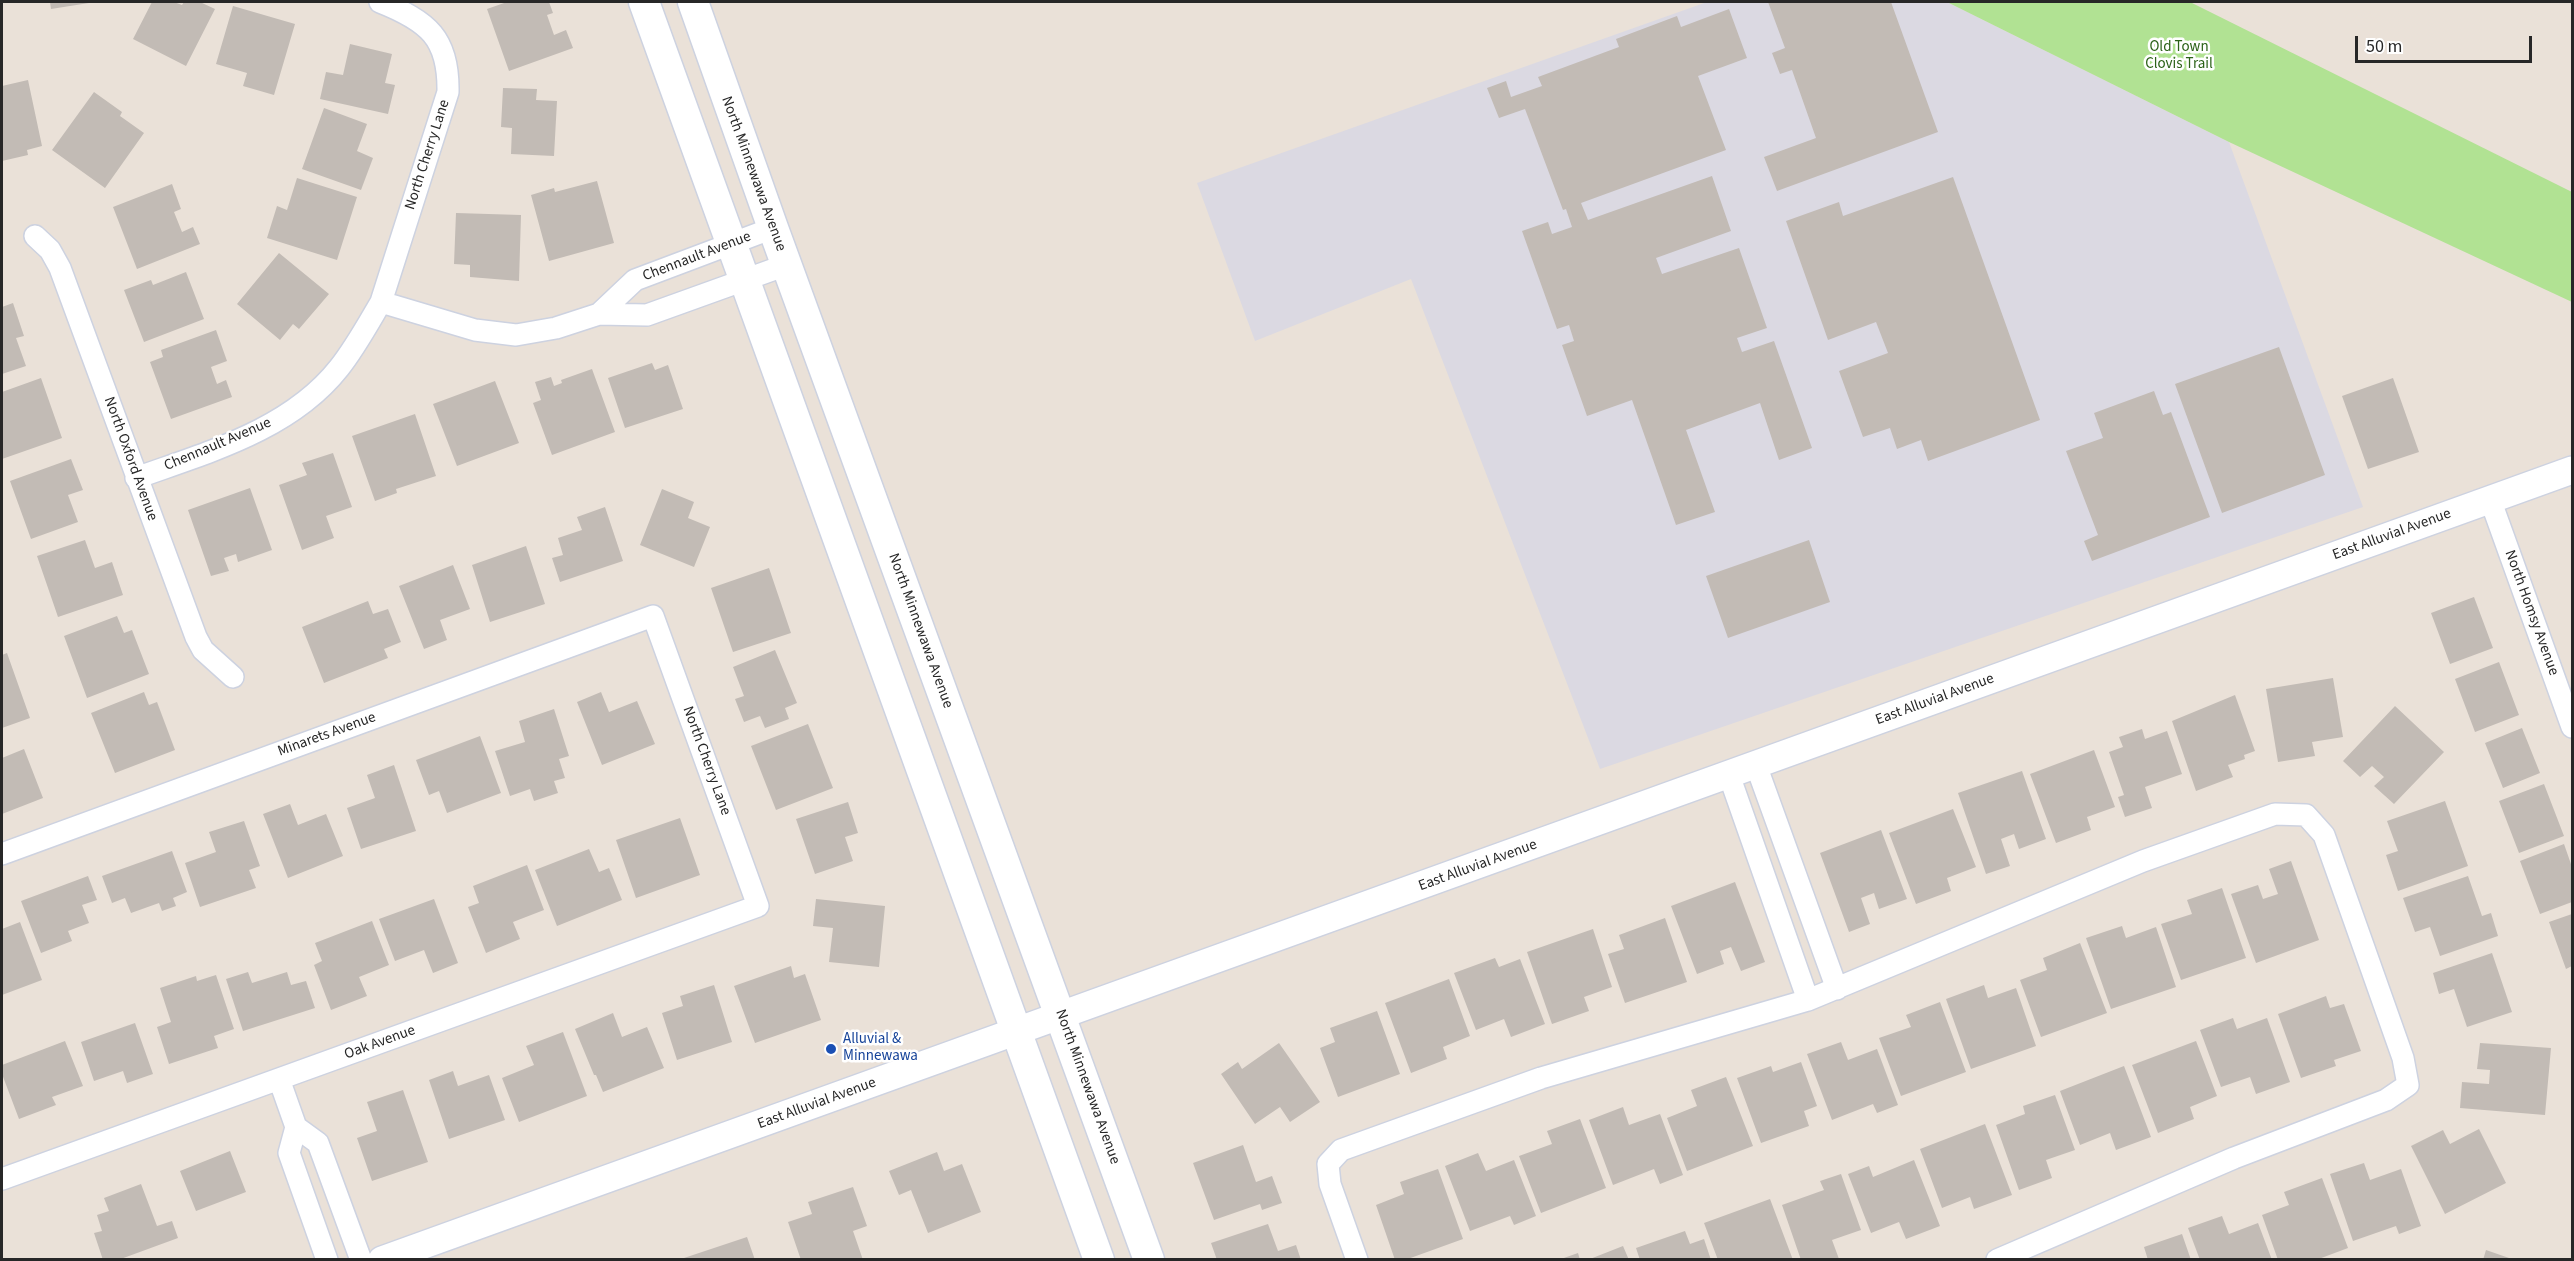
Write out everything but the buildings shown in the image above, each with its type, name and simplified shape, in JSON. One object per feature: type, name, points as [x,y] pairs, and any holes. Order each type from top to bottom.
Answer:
[{"type":"main road","points":[[644,2],[1099,1260]]},
{"type":"main road","name":"North Minnewawa Avenue","points":[[693,2],[786,265],[1062,1016],[1149,1260]]},
{"type":"street","name":"North Cherry Lane","points":[[380,2],[403,11],[423,24],[441,45],[448,68],[448,92],[381,302]]},
{"type":"street","name":"Chennault Avenue","points":[[599,314],[635,280],[773,228]]},
{"type":"street","name":"North Oxford Avenue","points":[[36,236],[50,250],[60,268],[196,637],[207,655],[233,677]]},
{"type":"street","name":"Chennault Avenue","points":[[136,478],[252,434],[313,395],[339,368],[381,302],[475,330],[496,334],[535,333],[599,314],[647,315],[786,265]]},
{"type":"street","name":"East Alluvial Avenue","points":[[382,1260],[2572,470]]},
{"type":"street","name":"North Homsy Avenue","points":[[2490,499],[2571,720]]},
{"type":"street","name":"North Cherry Lane","points":[[653,616],[758,906]]},
{"type":"street","name":"Minarets Avenue","points":[[2,854],[653,616]]},
{"type":"street","points":[[1756,765],[1837,989]]},
{"type":"street","points":[[1729,775],[1808,1000]]},
{"type":"street","points":[[1357,1260],[1330,1184],[1328,1164],[1341,1150],[1542,1078],[1808,1000],[2144,861],[2275,814],[2306,815],[2324,835],[2403,1058],[2408,1085],[2386,1100],[2234,1158],[1997,1260]]},
{"type":"street","name":"Oak Avenue","points":[[2,1179],[758,906]]},
{"type":"street","points":[[279,1079],[296,1127],[318,1143],[361,1260]]},
{"type":"street","points":[[296,1127],[289,1153],[327,1260]]},
{"type":"street","points":[[308,1202],[336,1191]]},
{"type":"shaded area","points":[[1707,2],[1947,2],[2229,142],[2363,507],[1600,769],[1411,279],[1255,341],[1197,183]]},
{"type":"green space","name":"Old Town Clovis Trail","points":[[1947,2],[2190,2],[2572,192],[2572,302],[2229,142]]},
{"type":"place","name":"Alluvial & Minnewawa","points":[[831,1049]]}]
